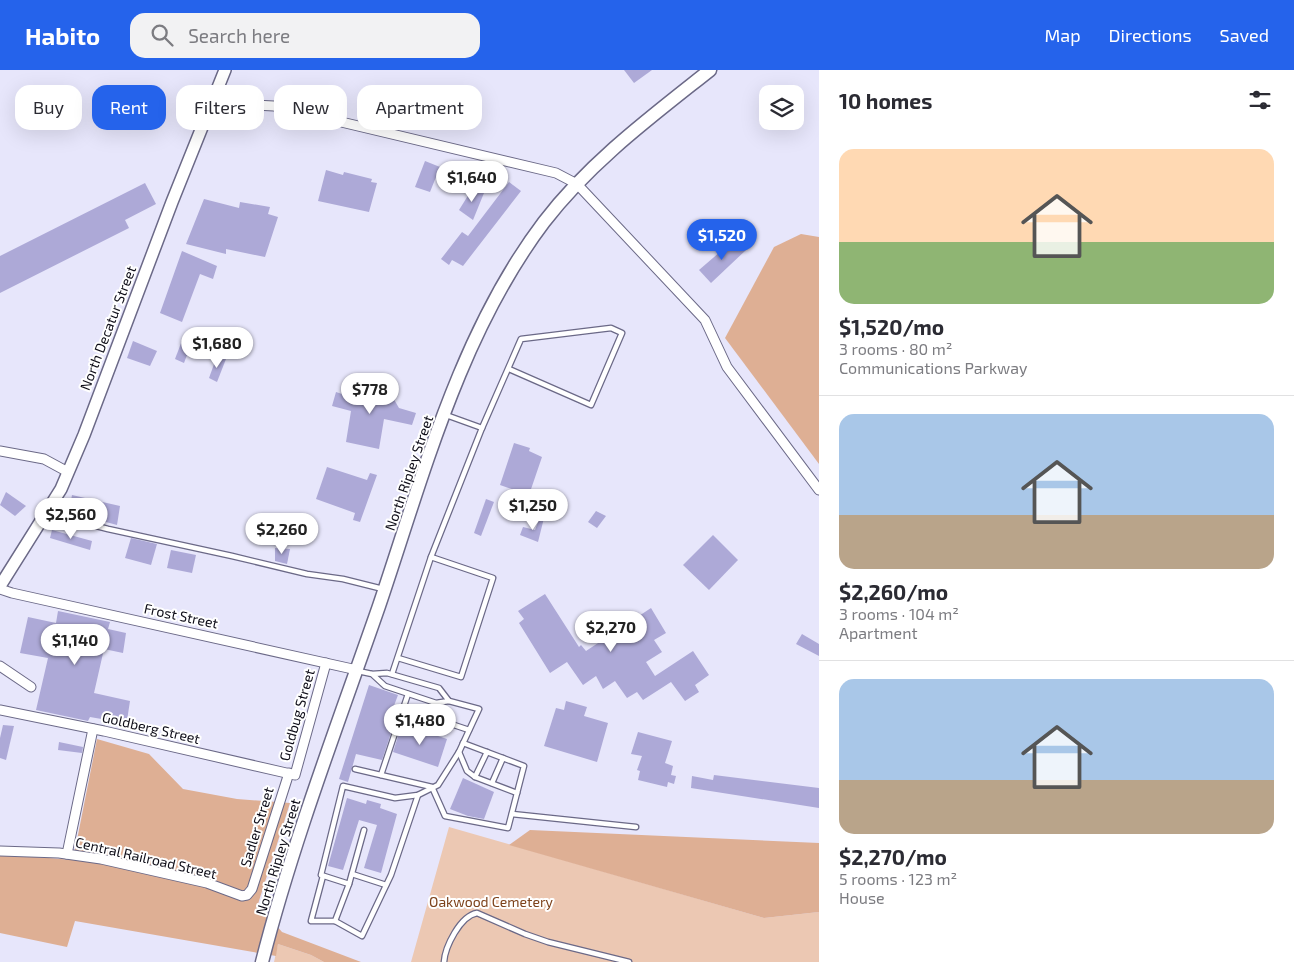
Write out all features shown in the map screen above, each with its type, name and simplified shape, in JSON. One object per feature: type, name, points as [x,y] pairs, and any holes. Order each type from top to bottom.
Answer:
[{"type":"main road","name":"North Ripley Street","points":[[262,962],[281,894],[326,754],[444,415],[482,325],[504,283],[544,222],[577,184],[614,149],[710,70]]},
{"type":"street","name":"North Decatur Street","points":[[219,85],[225,70]]},
{"type":"street","points":[[264,106],[274,106],[556,173],[577,184],[705,320],[728,367],[819,490]]},
{"type":"street","name":"North Decatur Street","points":[[0,587],[51,507],[68,472],[172,202],[202,130]]},
{"type":"street","points":[[0,451],[44,458],[68,472]]},
{"type":"street","name":"Frost Street","points":[[0,587],[12,593],[356,670]]},
{"type":"street","name":"Goldbug Street","points":[[292,774],[326,663]]},
{"type":"street","points":[[0,666],[31,686]]},
{"type":"street","name":"Goldberg Street","points":[[0,710],[292,774]]},
{"type":"street","points":[[68,854],[93,729]]},
{"type":"street","name":"Sadler Street","points":[[252,889],[292,774]]},
{"type":"street","name":"Central Railroad Street","points":[[0,851],[68,854],[101,859],[207,883],[242,896],[247,895],[252,889]]},
{"type":"lane","points":[[392,674],[431,556],[482,428],[521,340],[611,328],[622,333],[591,404],[509,369]]},
{"type":"lane","points":[[444,415],[482,428]]},
{"type":"lane","points":[[51,507],[73,520],[108,529],[307,574],[343,578],[384,590]]},
{"type":"lane","points":[[398,658],[461,677],[493,578],[431,556]]},
{"type":"lane","points":[[356,670],[372,674],[392,674],[439,688],[449,701]]},
{"type":"lane","points":[[372,674],[385,686],[408,694],[436,703],[449,701],[479,709],[459,752],[438,785],[418,795],[395,798],[343,786],[311,921],[335,921],[362,936],[386,885],[418,795]]},
{"type":"lane","points":[[381,775],[408,694]]},
{"type":"lane","points":[[403,708],[469,730]]},
{"type":"lane","points":[[432,788],[445,816],[508,828],[524,766],[463,743]]},
{"type":"lane","points":[[459,752],[467,771],[475,777],[517,793]]},
{"type":"lane","points":[[475,777],[487,752]]},
{"type":"lane","points":[[492,783],[503,758]]},
{"type":"lane","points":[[356,769],[432,788]]},
{"type":"lane","points":[[512,814],[636,827]]},
{"type":"lane","points":[[335,921],[349,884],[364,830]]},
{"type":"lane","points":[[352,874],[386,885]]},
{"type":"lane","points":[[323,876],[349,884]]},
{"type":"lane","points":[[444,962],[449,943],[458,928],[467,917],[476,913],[548,942],[629,962]]},
{"type":"green space","name":"Oakwood Cemetery","points":[[449,827],[764,918],[819,912],[819,962],[411,962]]},
{"type":"green space","points":[[278,944],[311,955],[324,962],[274,962]]},
{"type":"shaded area","points":[[801,234],[819,237],[819,464],[725,338],[774,247]]},
{"type":"shaded area","points":[[97,739],[149,754],[183,789],[237,799],[290,803],[258,904],[282,932],[361,962],[324,962],[311,955],[278,944],[276,956],[75,921],[67,947],[0,933],[0,854],[73,860]]},
{"type":"shaded area","points":[[530,830],[819,843],[819,912],[764,918],[509,845]]},
{"type":"building","points":[[624,70],[652,70],[634,83]]},
{"type":"building","points":[[425,161],[440,167],[430,192],[415,187]]},
{"type":"building","points":[[326,170],[343,175],[344,172],[372,179],[371,182],[377,183],[369,212],[318,201]]},
{"type":"building","points":[[509,182],[521,191],[463,266],[452,260],[449,265],[441,259],[462,232],[468,236]]},
{"type":"building","points":[[145,183],[156,204],[125,220],[129,228],[0,293],[0,256]]},
{"type":"building","points":[[474,186],[484,193],[473,220],[459,210]]},
{"type":"building","points":[[204,199],[239,208],[240,202],[270,207],[268,214],[278,217],[265,257],[226,249],[226,254],[186,244]]},
{"type":"building","points":[[735,239],[746,250],[711,283],[699,270]]},
{"type":"building","points":[[182,251],[217,266],[213,279],[200,274],[182,322],[160,313]]},
{"type":"building","points":[[183,338],[192,342],[184,363],[175,359]]},
{"type":"building","points":[[133,341],[157,351],[150,366],[127,358]]},
{"type":"building","points":[[217,356],[226,359],[217,382],[209,378]]},
{"type":"building","points":[[348,385],[392,396],[399,408],[416,413],[412,425],[384,419],[379,449],[346,442],[351,411],[332,406],[336,392],[345,395]]},
{"type":"building","points":[[514,443],[530,448],[529,451],[542,457],[529,495],[500,485]]},
{"type":"building","points":[[327,467],[367,480],[370,473],[377,475],[360,522],[353,520],[355,513],[316,499]]},
{"type":"building","points":[[532,491],[541,494],[537,507],[528,505]]},
{"type":"building","points":[[6,492],[26,506],[15,516],[0,505]]},
{"type":"building","points":[[72,495],[120,506],[117,525],[69,512]]},
{"type":"building","points":[[486,499],[494,502],[481,536],[474,533]]},
{"type":"building","points":[[596,511],[606,516],[597,528],[588,522]]},
{"type":"building","points":[[540,517],[544,518],[538,542],[520,535],[523,527],[535,530]]},
{"type":"building","points":[[52,530],[92,541],[90,550],[50,538]]},
{"type":"building","points":[[713,535],[738,560],[709,590],[683,565]]},
{"type":"building","points":[[131,538],[157,544],[151,565],[125,558]]},
{"type":"building","points":[[275,548],[290,549],[287,564],[275,561]]},
{"type":"building","points":[[171,550],[196,555],[192,573],[167,568]]},
{"type":"building","points":[[545,594],[579,647],[581,645],[586,651],[651,608],[666,633],[654,640],[662,652],[646,662],[655,676],[693,651],[709,675],[695,685],[699,692],[685,701],[671,682],[643,700],[637,692],[627,698],[615,681],[603,689],[596,676],[583,685],[567,662],[550,673],[519,623],[524,619],[518,611]]},
{"type":"building","points":[[58,611],[110,622],[108,629],[126,633],[123,653],[104,649],[94,693],[130,701],[126,727],[113,721],[90,717],[88,721],[36,710],[48,658],[20,653],[28,617],[56,623]]},
{"type":"building","points":[[802,634],[819,644],[819,656],[796,644]]},
{"type":"building","points":[[369,685],[398,695],[389,719],[395,721],[382,760],[356,754],[348,782],[339,779]]},
{"type":"building","points":[[566,701],[587,707],[584,716],[608,723],[597,762],[544,746],[556,708],[564,710]]},
{"type":"building","points":[[402,724],[447,739],[438,767],[393,752]]},
{"type":"building","points":[[3,725],[14,726],[6,760],[0,758],[0,738]]},
{"type":"building","points":[[638,732],[672,741],[665,763],[673,766],[671,775],[676,776],[674,784],[668,782],[667,787],[638,780],[640,771],[637,770],[642,756],[631,754]]},
{"type":"building","points":[[59,742],[83,747],[82,753],[58,750]]},
{"type":"building","points":[[714,775],[819,788],[819,808],[691,788],[692,776],[713,780]]},
{"type":"building","points":[[463,778],[494,792],[484,819],[468,816],[450,809]]},
{"type":"building","points":[[347,798],[366,804],[367,800],[381,804],[380,808],[397,814],[381,873],[364,868],[377,825],[359,820],[343,870],[328,866]]}]
